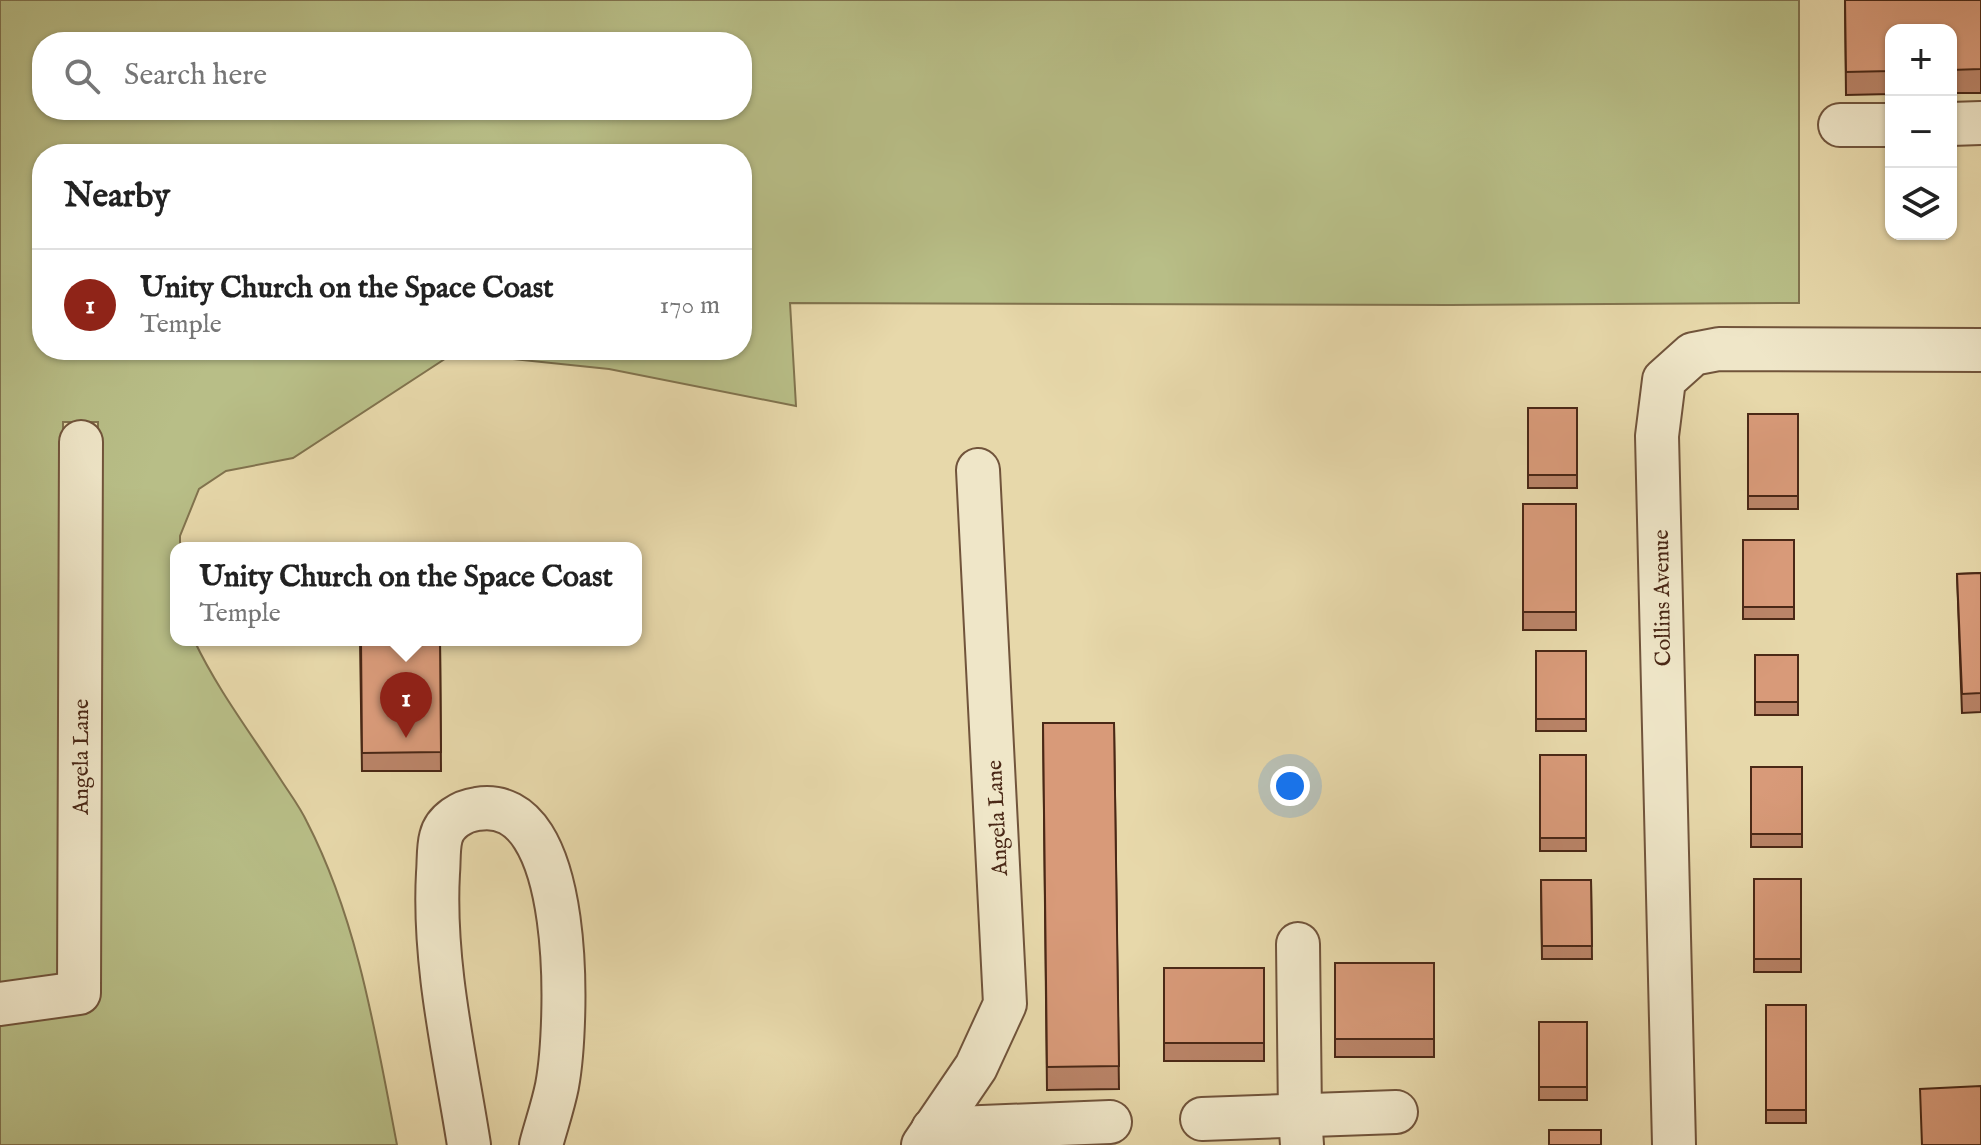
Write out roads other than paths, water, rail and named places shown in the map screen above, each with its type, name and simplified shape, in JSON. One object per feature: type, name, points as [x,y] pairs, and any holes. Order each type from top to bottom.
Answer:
[{"type":"street","points":[[1957,124],[1981,123]]},
{"type":"street","points":[[1840,125],[1885,125]]},
{"type":"street","name":"Collins Avenue","points":[[1674,1145],[1657,436],[1664,380],[1693,354],[1719,349],[1981,350]]},
{"type":"street","name":"Angela Lane","points":[[0,1004],[79,993],[81,442]]},
{"type":"street","name":"Angela Lane","points":[[928,1137],[976,1067],[1005,1004],[978,470]]},
{"type":"street","points":[[469,1145],[447,1011],[437,901],[441,837],[449,823],[462,813],[479,808],[510,813],[522,820],[533,833],[542,850],[557,907],[563,962],[563,1018],[557,1085],[541,1145]]},
{"type":"street","points":[[1298,944],[1301,1130]]},
{"type":"street","points":[[1202,1119],[1301,1130],[1396,1112]]},
{"type":"street","points":[[928,1137],[1110,1122]]},
{"type":"place","name":"Unity Church on the Space Coast","points":[[406,738]]}]
